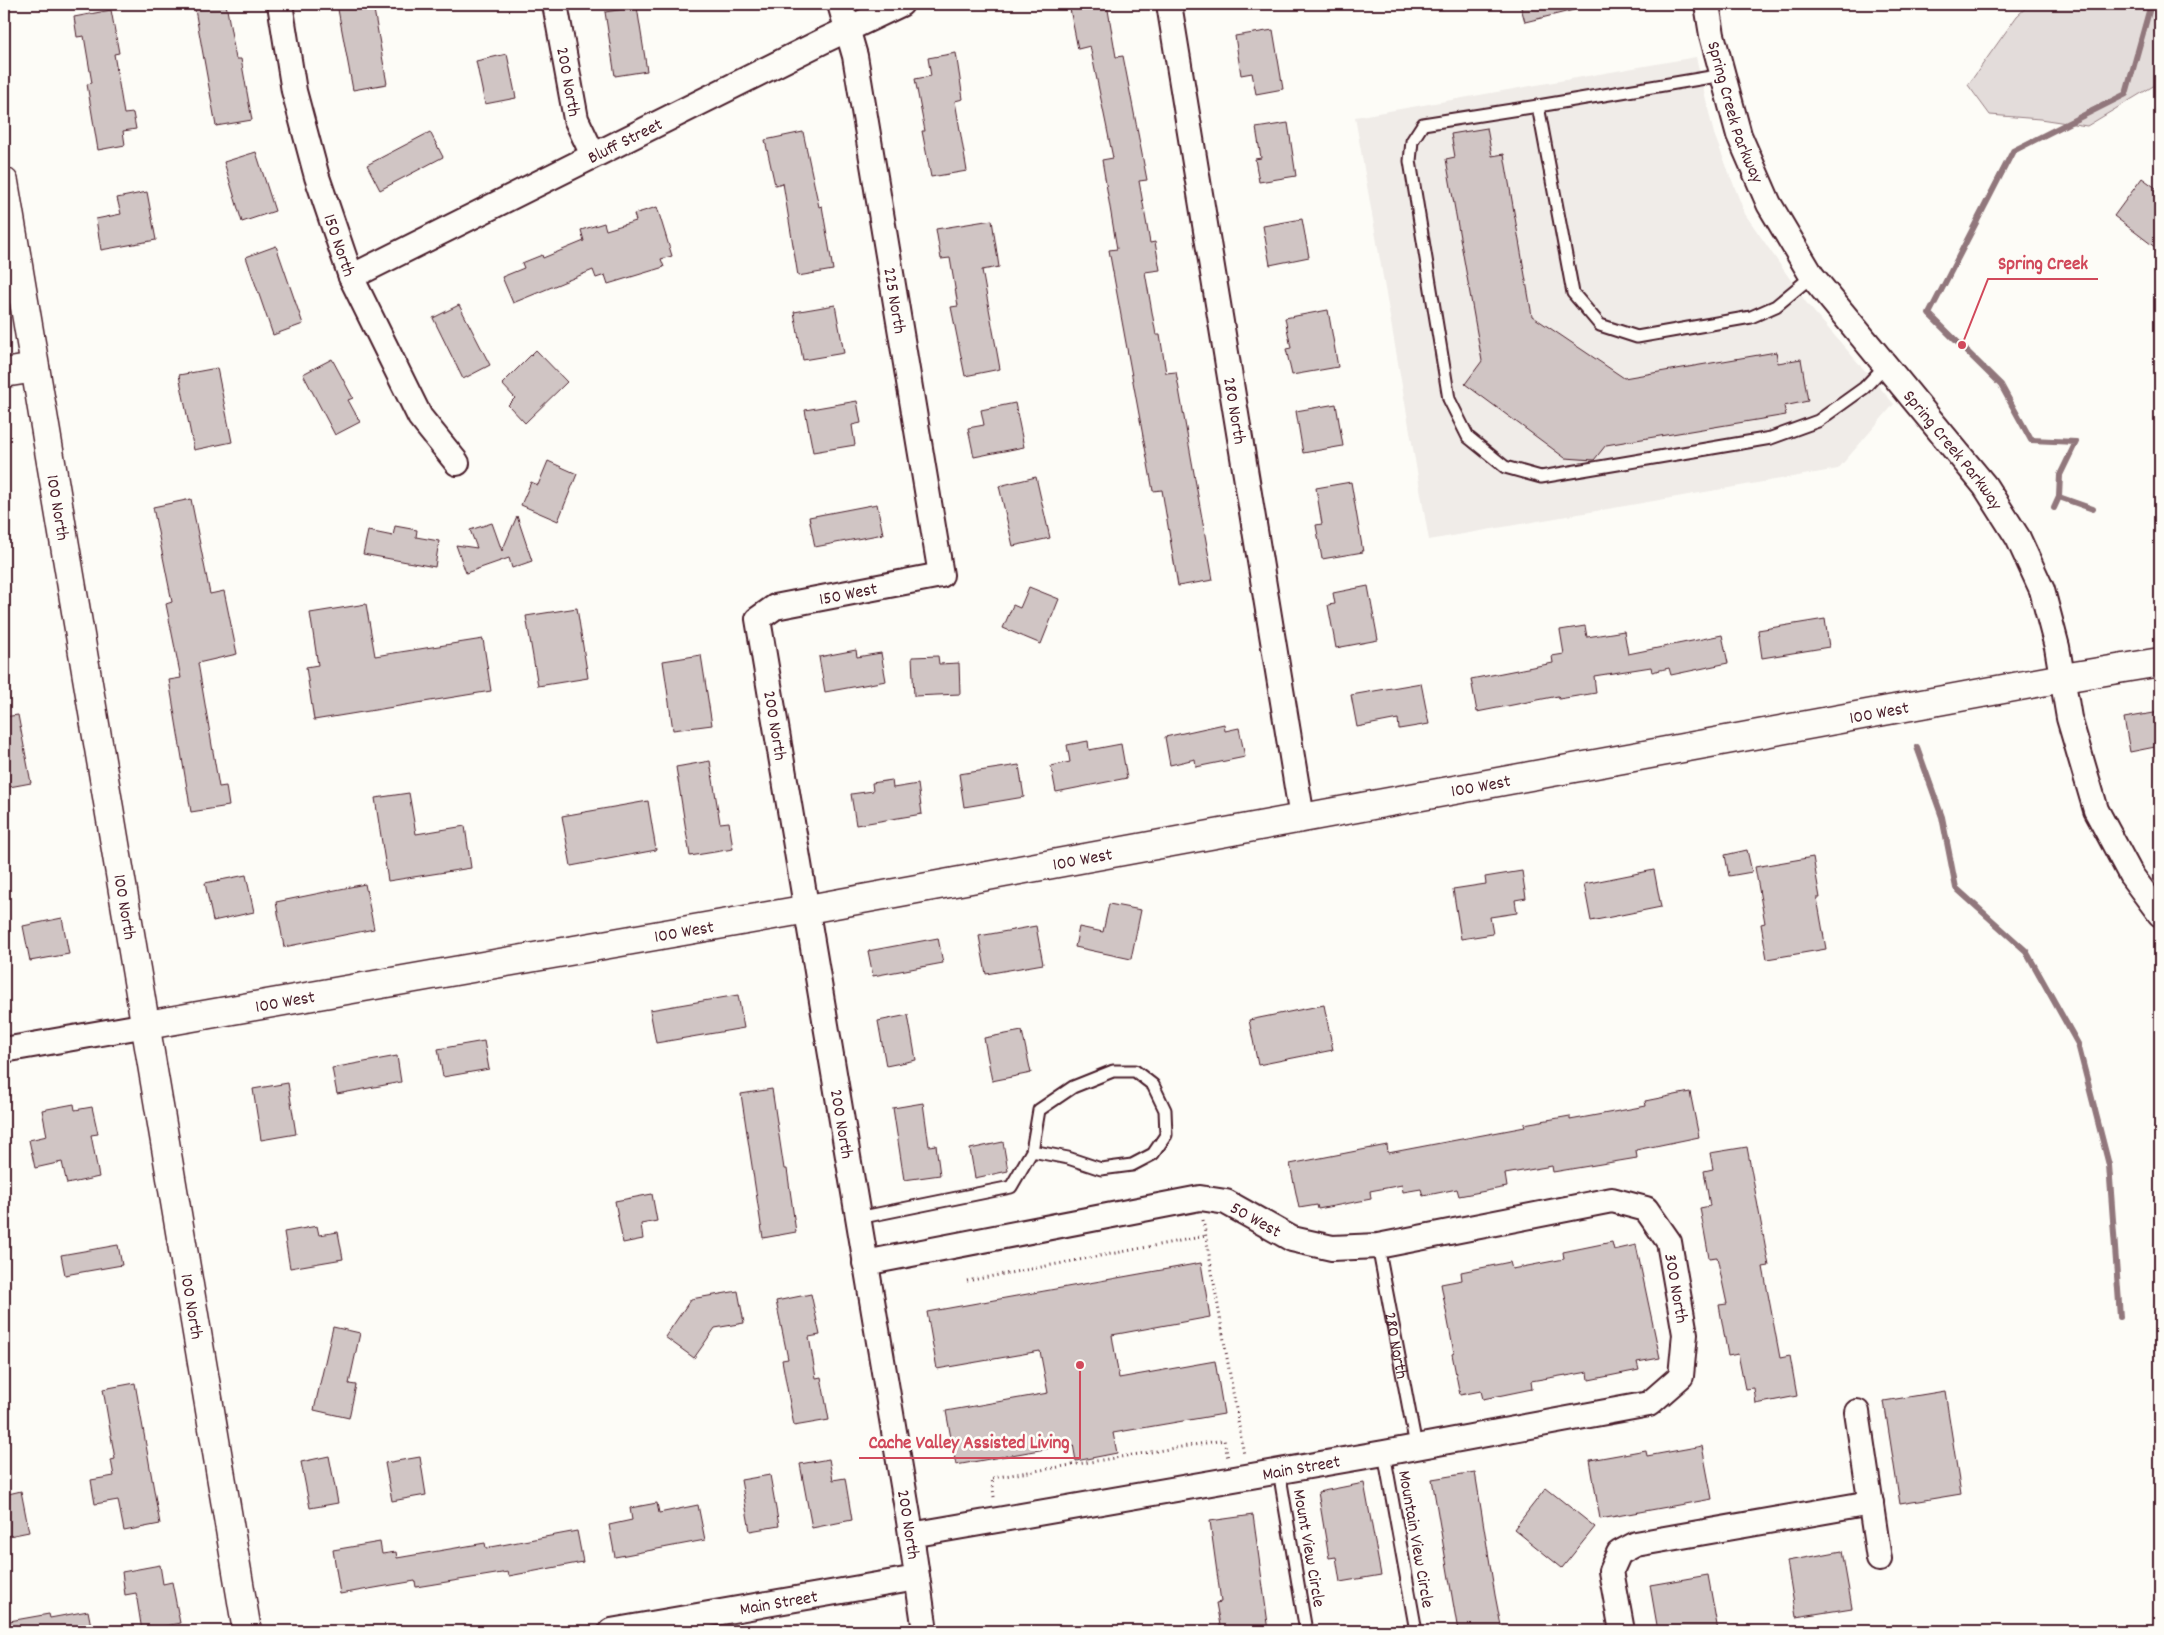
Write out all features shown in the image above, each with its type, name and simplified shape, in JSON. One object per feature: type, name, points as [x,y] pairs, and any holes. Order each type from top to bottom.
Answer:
[{"type":"street","name":"150 North","points":[[280,4],[294,91],[312,158],[351,277],[420,417],[457,463]]},
{"type":"street","name":"200 North","points":[[554,4],[576,119],[593,155]]},
{"type":"street","name":"225 North","points":[[840,4],[855,56],[941,575]]},
{"type":"street","name":"Bluff Street","points":[[351,277],[848,28],[901,4]]},
{"type":"street","name":"280 North","points":[[1169,4],[1302,818]]},
{"type":"street","name":"Spring Creek Parkway","points":[[1707,4],[1739,135],[1769,204],[1812,276],[1985,486],[2018,538],[2042,590],[2057,646],[2069,718],[2096,810],[2130,875],[2160,914]]},
{"type":"street","name":"100 North","points":[[4,182],[247,1631]]},
{"type":"street","points":[[4,374],[35,368]]},
{"type":"street","name":"150 West","points":[[758,619],[775,607],[941,575]]},
{"type":"street","name":"200 North","points":[[758,619],[808,909],[911,1534],[925,1631]]},
{"type":"street","name":"100 West","points":[[4,1050],[808,909],[2063,678],[2160,662]]},
{"type":"street","name":"50 West","points":[[865,1263],[1200,1198],[1226,1202],[1292,1239],[1332,1248],[1378,1246],[1612,1200],[1646,1209]]},
{"type":"street","name":"300 North","points":[[1646,1209],[1670,1242],[1685,1334],[1681,1376]]},
{"type":"street","name":"Main Street","points":[[911,1534],[1384,1453],[1649,1404],[1681,1376]]},
{"type":"street","points":[[1857,1412],[1879,1559]]},
{"type":"street","points":[[1622,1631],[1612,1571],[1620,1553],[1636,1544],[1871,1503]]},
{"type":"street","name":"Main Street","points":[[611,1631],[916,1578]]},
{"type":"lane","points":[[1723,75],[1423,124],[1412,141],[1410,162],[1449,399],[1468,437],[1505,467],[1541,477],[1771,438],[1818,421],[1864,388],[1886,365]]},
{"type":"lane","points":[[1538,106],[1573,293],[1600,325],[1636,337],[1751,317],[1776,306],[1812,276]]},
{"type":"lane","points":[[858,1218],[1011,1186],[1032,1151],[1039,1110],[1073,1087],[1113,1071],[1135,1071],[1153,1085],[1166,1110],[1166,1134],[1153,1154],[1132,1165],[1101,1169],[1068,1158],[1032,1151]]},
{"type":"lane","name":"280 North","points":[[1378,1246],[1416,1446]]},
{"type":"lane","name":"Mountain View Circle","points":[[1384,1453],[1416,1631]]},
{"type":"lane","name":"Mount View Circle","points":[[1279,1471],[1306,1631]]},
{"type":"path","points":[[1202,1217],[1244,1456]]},
{"type":"path","points":[[967,1281],[1206,1236]]},
{"type":"path","points":[[986,1499],[995,1497],[992,1478],[1021,1473],[1224,1440],[1227,1458],[1252,1454]]},
{"type":"shaded area","points":[[2030,4],[2160,4],[2160,82],[2087,126],[2040,119],[1990,115],[1968,85],[2017,16]]},
{"type":"shaded area","points":[[1696,57],[1714,134],[1745,214],[1808,305],[1894,404],[1838,469],[1429,540],[1355,117]]},
{"type":"building","points":[[194,4],[226,4],[236,59],[241,59],[252,120],[216,126]]},
{"type":"building","points":[[337,4],[373,4],[387,84],[353,90]]},
{"type":"building","points":[[1069,4],[1107,4],[1116,57],[1123,56],[1147,180],[1139,181],[1150,243],[1155,242],[1160,270],[1145,272],[1156,335],[1160,335],[1166,373],[1176,372],[1213,580],[1178,586],[1162,490],[1153,491],[1109,250],[1117,249],[1102,160],[1113,158],[1090,46],[1078,49]]},
{"type":"building","points":[[1520,4],[1573,4],[1574,10],[1525,22]]},
{"type":"building","points":[[637,7],[647,71],[615,76],[605,12]]},
{"type":"building","points":[[111,10],[119,53],[114,54],[124,114],[133,113],[136,129],[123,131],[125,145],[98,150],[87,84],[92,83],[84,36],[77,37],[74,17]]},
{"type":"building","points":[[1273,30],[1283,89],[1256,94],[1252,73],[1241,75],[1235,36]]},
{"type":"building","points":[[956,53],[963,99],[955,101],[967,171],[931,177],[915,79],[931,76],[928,58]]},
{"type":"building","points":[[507,54],[516,98],[485,104],[476,61]]},
{"type":"building","points":[[1288,123],[1296,176],[1259,182],[1255,159],[1261,158],[1256,128]]},
{"type":"building","points":[[1487,128],[1492,156],[1504,154],[1532,316],[1624,378],[1776,352],[1778,363],[1801,359],[1808,401],[1784,406],[1786,415],[1606,445],[1594,460],[1565,458],[1465,384],[1482,361],[1446,159],[1455,157],[1451,134]]},
{"type":"building","points":[[430,132],[443,157],[380,190],[367,165]]},
{"type":"building","points":[[803,132],[819,207],[822,206],[833,270],[798,276],[783,183],[775,185],[765,140]]},
{"type":"building","points":[[256,152],[275,211],[242,222],[224,162]]},
{"type":"building","points":[[2142,178],[2160,191],[2160,251],[2114,216]]},
{"type":"building","points":[[147,192],[156,240],[101,250],[96,219],[121,214],[117,198]]},
{"type":"building","points":[[657,207],[672,256],[661,259],[664,267],[608,284],[605,275],[596,278],[593,270],[513,303],[502,277],[524,268],[522,263],[542,255],[543,258],[584,241],[581,230],[604,223],[606,230],[636,221],[634,214]]},
{"type":"building","points":[[1302,219],[1309,257],[1270,265],[1263,226]]},
{"type":"building","points":[[992,220],[999,267],[982,270],[1000,369],[965,376],[951,307],[958,306],[950,258],[941,259],[936,229]]},
{"type":"building","points":[[276,246],[303,324],[273,335],[246,257]]},
{"type":"building","points":[[459,305],[490,365],[463,379],[433,318]]},
{"type":"building","points":[[835,305],[844,353],[803,360],[794,312]]},
{"type":"building","points":[[1328,310],[1338,367],[1292,375],[1286,349],[1291,348],[1285,318]]},
{"type":"building","points":[[536,350],[567,382],[525,423],[508,405],[515,398],[502,384]]},
{"type":"building","points":[[332,359],[353,398],[348,400],[360,422],[335,435],[303,374]]},
{"type":"building","points":[[217,368],[232,442],[194,450],[179,375]]},
{"type":"building","points":[[857,401],[861,423],[852,425],[855,445],[813,452],[805,410]]},
{"type":"building","points":[[1015,403],[1024,447],[974,457],[968,428],[984,425],[981,410]]},
{"type":"building","points":[[1336,404],[1343,446],[1303,453],[1296,411]]},
{"type":"building","points":[[548,461],[577,474],[558,521],[521,505],[531,482],[538,485]]},
{"type":"building","points":[[1036,477],[1050,538],[1013,546],[999,486]]},
{"type":"building","points":[[1351,482],[1363,552],[1322,559],[1316,525],[1322,524],[1316,488]]},
{"type":"building","points":[[191,499],[210,594],[224,591],[237,654],[198,663],[219,787],[226,786],[229,806],[191,812],[169,680],[181,678],[166,604],[172,602],[153,507]]},
{"type":"building","points":[[877,504],[883,534],[815,547],[809,517]]},
{"type":"building","points":[[517,516],[532,561],[512,568],[509,558],[466,573],[456,545],[477,548],[470,530],[492,523],[502,551]]},
{"type":"building","points":[[395,526],[417,530],[416,537],[439,541],[435,567],[363,554],[368,531],[393,536]]},
{"type":"building","points":[[1368,586],[1378,640],[1336,648],[1328,605],[1335,604],[1333,593]]},
{"type":"building","points":[[1029,587],[1059,599],[1041,644],[1003,628],[1013,605],[1020,608]]},
{"type":"building","points":[[366,604],[375,656],[483,639],[491,691],[314,720],[306,667],[318,665],[310,613]]},
{"type":"building","points":[[577,608],[588,678],[538,686],[526,616]]},
{"type":"building","points":[[1825,619],[1829,647],[1762,658],[1758,630]]},
{"type":"building","points":[[1585,626],[1587,637],[1624,631],[1628,654],[1722,635],[1728,663],[1671,675],[1669,668],[1652,672],[1651,667],[1594,676],[1596,693],[1559,699],[1558,696],[1477,712],[1471,679],[1553,663],[1552,656],[1564,654],[1560,630]]},
{"type":"building","points":[[856,650],[857,657],[881,653],[886,681],[825,692],[819,657]]},
{"type":"building","points":[[701,655],[712,725],[673,730],[663,661]]},
{"type":"building","points":[[938,656],[939,664],[959,663],[960,694],[914,696],[912,657]]},
{"type":"building","points":[[1421,683],[1429,724],[1399,729],[1398,719],[1357,727],[1351,695]]},
{"type":"building","points":[[2160,712],[2160,746],[2130,752],[2124,718]]},
{"type":"building","points":[[18,715],[31,783],[4,788],[4,717]]},
{"type":"building","points":[[1224,724],[1225,731],[1239,728],[1245,757],[1196,767],[1195,759],[1170,765],[1165,737]]},
{"type":"building","points":[[1088,741],[1089,750],[1121,744],[1127,778],[1056,792],[1051,766],[1070,762],[1067,745]]},
{"type":"building","points":[[710,761],[720,823],[729,822],[733,849],[690,856],[676,767]]},
{"type":"building","points":[[1019,765],[1024,797],[964,807],[959,774]]},
{"type":"building","points":[[892,780],[893,788],[918,784],[922,814],[856,825],[851,794],[873,791],[872,783]]},
{"type":"building","points":[[409,793],[416,834],[465,826],[471,868],[388,881],[375,798]]},
{"type":"building","points":[[648,801],[656,850],[571,866],[562,816]]},
{"type":"building","points":[[1747,850],[1752,872],[1729,876],[1725,855]]},
{"type":"building","points":[[1813,857],[1820,898],[1817,898],[1826,949],[1767,959],[1761,924],[1765,923],[1755,867]]},
{"type":"building","points":[[1654,870],[1661,907],[1591,921],[1584,884]]},
{"type":"building","points":[[1522,871],[1526,898],[1515,900],[1517,913],[1490,917],[1493,934],[1461,939],[1453,889],[1486,884],[1485,877]]},
{"type":"building","points":[[246,875],[254,912],[213,921],[205,883]]},
{"type":"building","points":[[365,884],[374,929],[284,947],[276,902]]},
{"type":"building","points":[[1109,904],[1141,910],[1131,959],[1075,947],[1079,927],[1103,932]]},
{"type":"building","points":[[62,918],[69,954],[30,961],[23,926]]},
{"type":"building","points":[[1036,926],[1043,964],[986,974],[979,936]]},
{"type":"building","points":[[938,938],[943,963],[873,976],[868,951]]},
{"type":"building","points":[[738,995],[744,1028],[656,1043],[650,1010]]},
{"type":"building","points":[[1324,1005],[1333,1050],[1258,1065],[1249,1020]]},
{"type":"building","points":[[908,1015],[916,1060],[886,1066],[878,1021]]},
{"type":"building","points":[[1022,1031],[1031,1073],[992,1081],[984,1038]]},
{"type":"building","points":[[484,1041],[489,1069],[443,1077],[438,1049]]},
{"type":"building","points":[[397,1056],[401,1082],[337,1094],[332,1068]]},
{"type":"building","points":[[288,1083],[296,1134],[261,1140],[253,1089]]},
{"type":"building","points":[[772,1089],[784,1169],[787,1169],[796,1232],[763,1238],[741,1094]]},
{"type":"building","points":[[1690,1092],[1699,1137],[1636,1150],[1637,1158],[1553,1172],[1552,1166],[1505,1174],[1507,1187],[1459,1196],[1457,1189],[1423,1196],[1421,1189],[1403,1192],[1402,1185],[1370,1191],[1371,1199],[1318,1209],[1317,1205],[1299,1208],[1290,1164],[1387,1145],[1388,1153],[1525,1127],[1524,1124],[1570,1116],[1570,1120],[1646,1106],[1645,1101]]},
{"type":"building","points":[[923,1103],[929,1146],[936,1145],[940,1175],[904,1180],[893,1108]]},
{"type":"building","points":[[74,1104],[75,1110],[92,1107],[98,1134],[91,1135],[99,1177],[67,1184],[62,1162],[35,1168],[29,1140],[47,1136],[42,1110]]},
{"type":"building","points":[[1003,1142],[1008,1171],[975,1178],[970,1149]]},
{"type":"building","points":[[1747,1147],[1769,1266],[1763,1267],[1780,1358],[1790,1356],[1797,1396],[1756,1404],[1754,1388],[1745,1389],[1738,1354],[1728,1356],[1719,1305],[1727,1304],[1717,1257],[1709,1258],[1700,1208],[1710,1206],[1704,1171],[1713,1169],[1710,1153]]},
{"type":"building","points":[[652,1194],[657,1221],[641,1224],[643,1239],[623,1243],[615,1201]]},
{"type":"building","points":[[317,1226],[319,1235],[338,1232],[343,1259],[290,1268],[284,1232]]},
{"type":"building","points":[[1612,1242],[1614,1250],[1636,1245],[1660,1358],[1637,1362],[1639,1370],[1589,1380],[1588,1372],[1531,1381],[1532,1389],[1483,1399],[1481,1391],[1460,1395],[1441,1284],[1462,1280],[1461,1272],[1510,1262],[1512,1269],[1564,1259],[1563,1252]]},
{"type":"building","points":[[118,1245],[122,1265],[65,1275],[61,1255]]},
{"type":"building","points":[[1201,1263],[1210,1317],[1112,1335],[1119,1378],[1215,1361],[1224,1414],[1113,1433],[1117,1453],[1076,1461],[1073,1444],[956,1465],[946,1411],[1048,1393],[1040,1351],[937,1369],[927,1312]]},
{"type":"building","points":[[738,1291],[744,1323],[715,1328],[694,1358],[665,1337],[691,1299]]},
{"type":"building","points":[[811,1294],[820,1335],[809,1337],[816,1378],[821,1377],[829,1420],[794,1426],[782,1360],[788,1359],[776,1301]]},
{"type":"building","points":[[333,1327],[360,1333],[349,1384],[356,1385],[349,1418],[314,1410]]},
{"type":"building","points":[[135,1383],[160,1524],[124,1531],[118,1500],[95,1504],[91,1480],[114,1476],[111,1460],[115,1459],[103,1389]]},
{"type":"building","points":[[1945,1391],[1961,1494],[1900,1504],[1884,1401]]},
{"type":"building","points":[[1702,1446],[1712,1499],[1600,1519],[1590,1460],[1646,1450],[1647,1456]]},
{"type":"building","points":[[329,1456],[338,1503],[310,1508],[301,1462]]},
{"type":"building","points":[[420,1457],[426,1495],[392,1501],[385,1463]]},
{"type":"building","points":[[829,1459],[833,1480],[845,1478],[852,1520],[812,1528],[800,1464]]},
{"type":"building","points":[[1475,1472],[1502,1631],[1458,1631],[1432,1479]]},
{"type":"building","points":[[770,1475],[779,1526],[750,1531],[741,1480]]},
{"type":"building","points":[[1364,1483],[1381,1575],[1340,1582],[1336,1557],[1329,1558],[1318,1492]]},
{"type":"building","points":[[1546,1488],[1595,1527],[1562,1568],[1514,1529]]},
{"type":"building","points":[[21,1491],[29,1532],[4,1537],[4,1495]]},
{"type":"building","points":[[657,1503],[659,1513],[698,1505],[705,1540],[615,1557],[609,1525],[632,1520],[630,1508]]},
{"type":"building","points":[[1253,1515],[1269,1631],[1221,1631],[1216,1603],[1221,1602],[1210,1521]]},
{"type":"building","points":[[577,1531],[583,1562],[509,1576],[508,1572],[416,1587],[415,1581],[340,1594],[333,1550],[380,1542],[382,1554],[396,1552],[397,1558],[485,1543],[486,1548]]},
{"type":"building","points":[[1842,1551],[1852,1608],[1796,1617],[1787,1561]]},
{"type":"building","points":[[160,1565],[163,1584],[172,1582],[180,1623],[160,1627],[161,1631],[142,1631],[136,1593],[125,1595],[122,1572]]},
{"type":"building","points":[[1708,1575],[1718,1631],[1658,1631],[1650,1585]]},
{"type":"building","points":[[88,1611],[92,1631],[4,1631],[4,1622],[49,1614],[50,1618]]},
{"type":"waterway","points":[[2093,509],[2059,497],[2060,475],[2076,442],[2031,440],[2001,385],[1929,314],[2013,151],[2126,94],[2151,4]]},
{"type":"waterway","points":[[2054,508],[2059,497]]},
{"type":"waterway","points":[[1917,747],[1942,817],[1956,888],[2026,951],[2078,1044],[2109,1165],[2120,1317]]},
{"type":"place","name":"Spring Creek","points":[[1962,345]]},
{"type":"place","name":"Cache Valley Assisted Living","points":[[1080,1365]]}]
